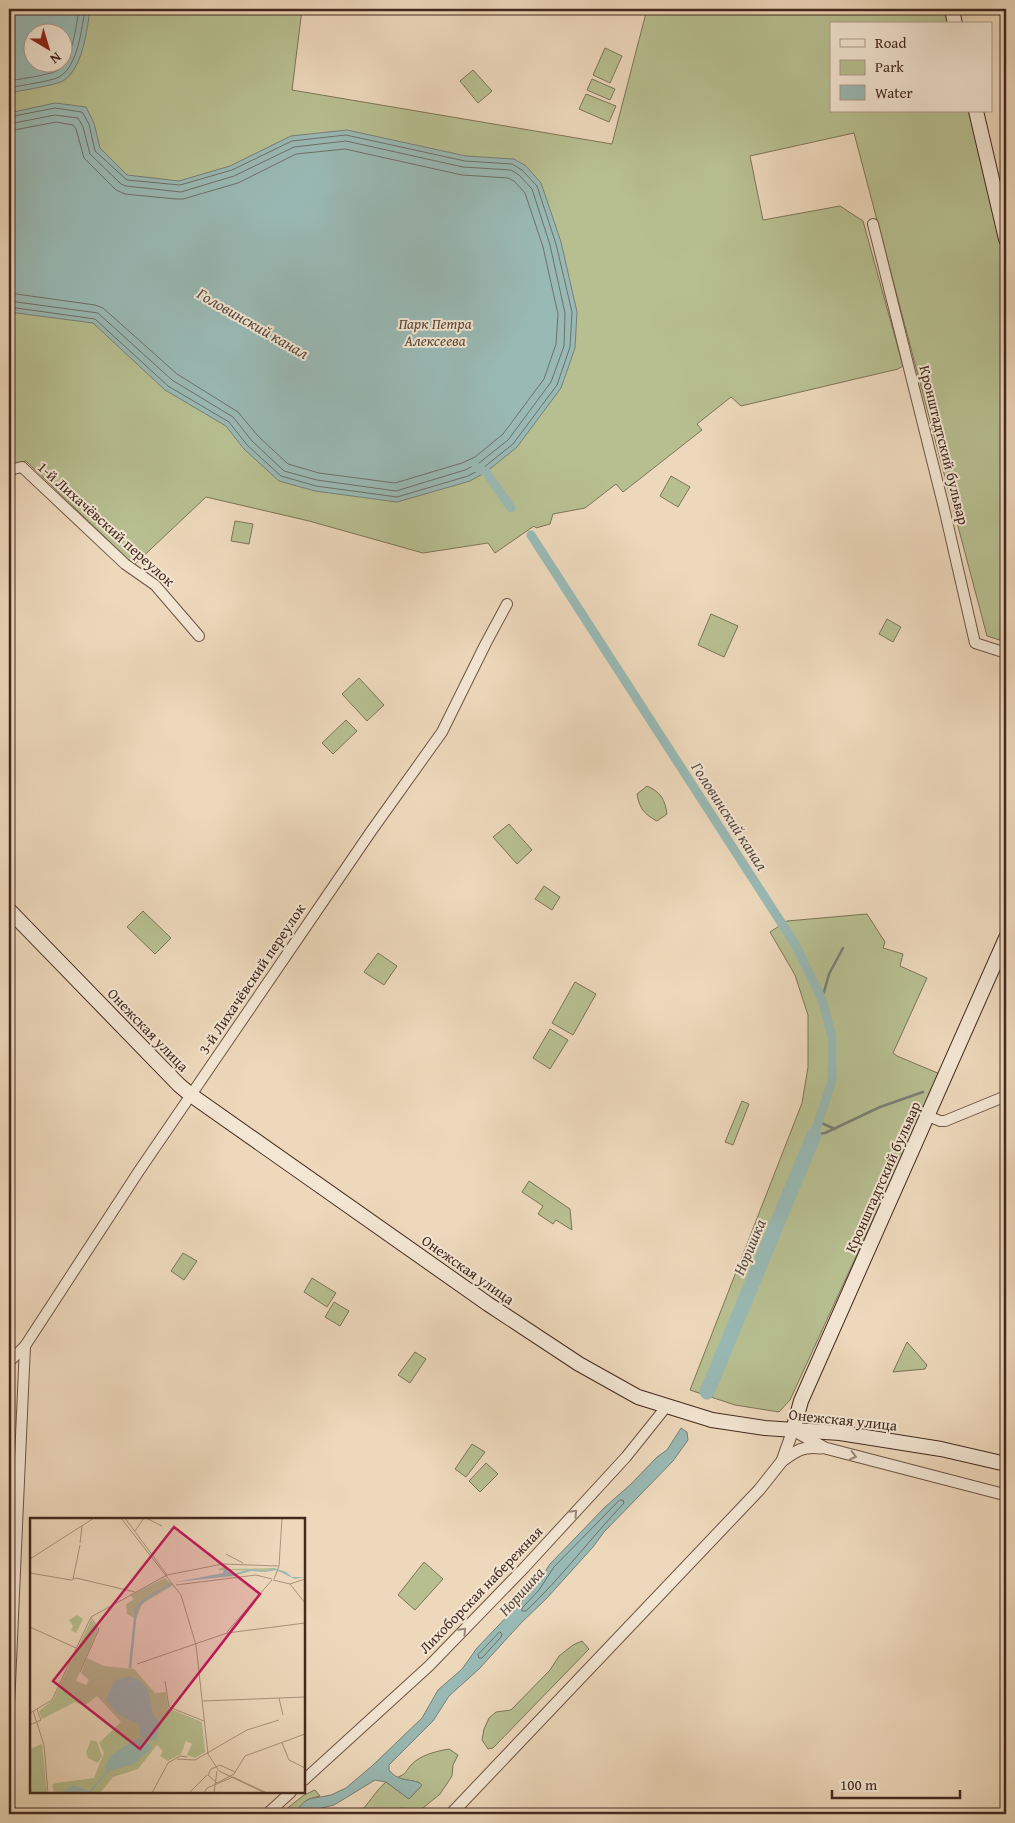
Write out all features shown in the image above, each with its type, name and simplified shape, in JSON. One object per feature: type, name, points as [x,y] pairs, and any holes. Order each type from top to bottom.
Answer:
[{"type":"main road","points":[[952,9],[955,22]]},
{"type":"main road","points":[[976,112],[1006,239]]},
{"type":"main road","name":"Онежская улица","points":[[9,910],[179,1085],[191,1095],[488,1304],[578,1364],[638,1397],[712,1420],[765,1428],[840,1433],[941,1449],[1006,1464]]},
{"type":"main road","name":"Кронштадтский бульвар","points":[[793,1430],[802,1401],[1006,938]]},
{"type":"street","name":"Кронштадтский бульвар","points":[[873,224],[944,508],[975,643],[1006,653]]},
{"type":"street","name":"1-й Лихачёвский переулок","points":[[9,470],[22,467],[125,564],[154,585],[199,636]]},
{"type":"street","name":"3-й Лихачёвский переулок","points":[[9,1362],[25,1346],[139,1171],[372,830],[442,732],[507,604]]},
{"type":"street","points":[[928,1116],[945,1121],[1006,1096]]},
{"type":"street","points":[[9,1706],[25,1346]]},
{"type":"street","name":"Лихоборская набережная","points":[[305,1779],[429,1666],[524,1568],[626,1457],[666,1407]]},
{"type":"street","points":[[451,1814],[759,1490],[782,1460],[793,1430],[825,1448]]},
{"type":"street","points":[[782,1460],[802,1448],[810,1446],[825,1448],[1006,1495]]},
{"type":"street","points":[[267,1814],[290,1793]]},
{"type":"green space","name":"Парк Петра Алексеева","points":[[9,9],[302,9],[292,90],[612,144],[647,9],[945,9],[948,22],[830,22],[830,112],[969,112],[1006,266],[1006,642],[987,636],[854,133],[750,156],[763,220],[840,206],[863,221],[903,366],[898,369],[741,406],[731,397],[697,424],[702,430],[623,492],[616,484],[585,508],[553,514],[550,524],[536,528],[534,526],[495,553],[488,543],[423,553],[309,521],[206,497],[134,565],[26,461],[9,465]]},
{"type":"green space","points":[[605,48],[622,56],[610,83],[593,75]]},
{"type":"green space","points":[[473,70],[492,91],[478,103],[460,81]]},
{"type":"green space","points":[[592,79],[615,89],[610,100],[587,90]]},
{"type":"green space","points":[[586,94],[616,106],[609,122],[579,109]]},
{"type":"green space","points":[[671,476],[690,487],[678,507],[660,496]]},
{"type":"green space","points":[[235,521],[253,524],[249,544],[231,541]]},
{"type":"green space","points":[[711,614],[738,626],[724,657],[698,645]]},
{"type":"green space","points":[[887,619],[901,627],[893,642],[879,634]]},
{"type":"green space","points":[[359,678],[384,705],[367,721],[342,694]]},
{"type":"green space","points":[[346,720],[357,731],[333,754],[322,743]]},
{"type":"green space","points":[[647,786],[662,797],[665,805],[667,814],[657,821],[643,810],[639,803],[637,794]]},
{"type":"green space","points":[[509,824],[532,850],[517,864],[493,837]]},
{"type":"green space","points":[[544,886],[560,897],[552,910],[535,899]]},
{"type":"green space","points":[[143,911],[171,938],[155,954],[127,927]]},
{"type":"green space","points":[[867,914],[885,942],[883,948],[903,954],[900,966],[927,978],[893,1053],[940,1074],[790,1400],[779,1412],[735,1405],[690,1390],[802,1103],[808,1067],[808,1015],[795,975],[770,932],[787,921]]},
{"type":"green space","points":[[378,953],[397,966],[384,985],[364,972]]},
{"type":"green space","points":[[575,982],[596,994],[573,1035],[552,1023]]},
{"type":"green space","points":[[550,1029],[568,1040],[550,1069],[533,1058]]},
{"type":"green space","points":[[742,1101],[749,1104],[733,1145],[725,1142]]},
{"type":"green space","points":[[529,1181],[570,1209],[572,1230],[556,1220],[553,1224],[538,1214],[543,1206],[522,1192]]},
{"type":"green space","points":[[183,1253],[197,1261],[184,1280],[171,1271]]},
{"type":"green space","points":[[312,1278],[336,1293],[327,1307],[304,1292]]},
{"type":"green space","points":[[334,1302],[349,1311],[340,1326],[325,1317]]},
{"type":"green space","points":[[907,1342],[927,1365],[925,1369],[893,1372]]},
{"type":"green space","points":[[415,1352],[426,1359],[410,1383],[398,1375]]},
{"type":"green space","points":[[472,1444],[485,1452],[466,1477],[455,1469]]},
{"type":"green space","points":[[486,1463],[498,1474],[480,1492],[469,1481]]},
{"type":"green space","points":[[424,1562],[443,1579],[415,1610],[398,1595]]},
{"type":"green space","points":[[582,1641],[589,1649],[493,1748],[488,1749],[482,1740],[489,1718],[496,1712],[511,1710],[550,1670],[559,1656],[573,1645]]},
{"type":"green space","points":[[449,1749],[458,1755],[453,1765],[452,1776],[440,1794],[423,1808],[412,1811],[402,1808],[388,1814],[357,1814],[386,1782],[409,1799],[422,1785],[418,1782],[396,1778],[404,1774],[411,1765],[424,1756]]},
{"type":"green space","points":[[315,1790],[320,1796],[309,1799],[293,1814],[280,1814],[304,1795]]},
{"type":"water","points":[[9,9],[90,9],[83,48],[72,72],[72,22],[22,22],[22,72],[72,72],[63,81],[9,93]]},
{"type":"water","points":[[55,103],[86,107],[94,123],[100,148],[127,175],[179,181],[230,166],[291,136],[347,130],[466,156],[514,159],[526,166],[541,183],[561,242],[577,312],[575,348],[561,388],[517,447],[486,472],[470,481],[397,502],[315,491],[279,481],[244,449],[226,426],[165,390],[93,323],[9,312],[9,113]]},
{"type":"water","points":[[681,1428],[687,1432],[688,1440],[673,1461],[604,1532],[593,1547],[546,1599],[479,1669],[449,1696],[433,1721],[389,1765],[389,1770],[393,1774],[422,1785],[409,1799],[386,1782],[375,1780],[334,1805],[306,1814],[293,1814],[309,1799],[331,1795],[346,1788],[422,1718],[438,1690],[462,1669],[477,1648],[535,1587],[550,1564],[605,1507],[657,1457],[667,1450]]},
{"type":"waterway","name":"Головинский канал","points":[[476,467],[486,472],[511,508]]},
{"type":"waterway","name":"Головинский канал","points":[[531,535],[795,944],[822,999],[832,1037],[832,1081],[814,1135]]},
{"type":"waterway","points":[[822,999],[829,974],[843,948]]},
{"type":"waterway","name":"Норишка","points":[[814,1135],[825,1133],[880,1107],[923,1092]]},
{"type":"waterway","name":"Норишка","points":[[819,1122],[835,1129]]},
{"type":"waterway","name":"Норишка","points":[[707,1392],[814,1135]]}]
